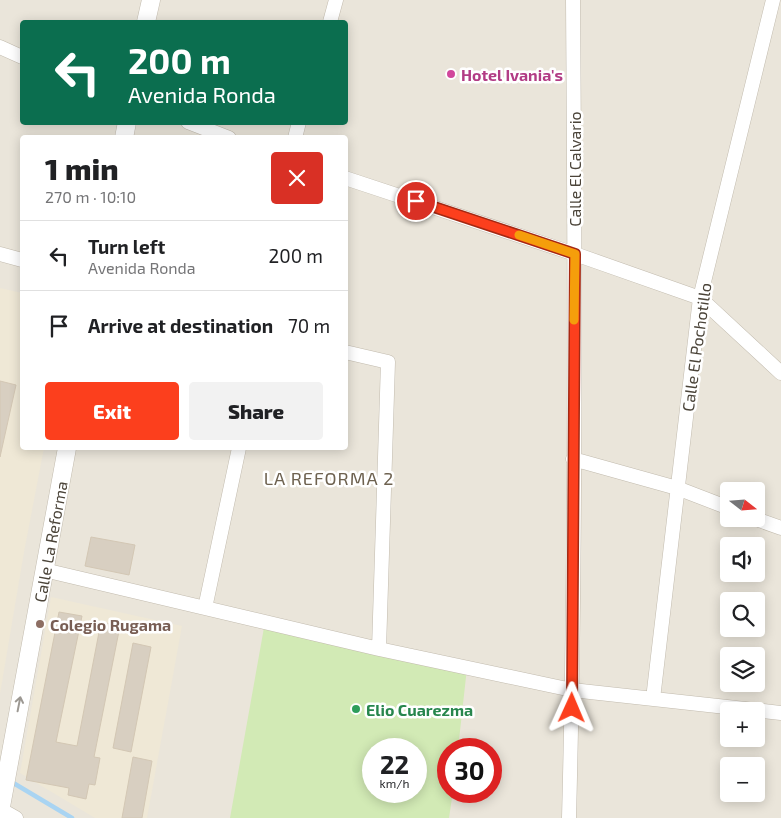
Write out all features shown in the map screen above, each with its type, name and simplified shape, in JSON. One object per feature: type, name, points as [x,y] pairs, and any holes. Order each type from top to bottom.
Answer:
[{"type":"street","points":[[146,20],[151,0]]},
{"type":"street","points":[[331,20],[336,0]]},
{"type":"street","name":"Calle El Calvario","points":[[569,818],[572,690],[575,254],[573,0]]},
{"type":"street","name":"Calle El Pochotillo","points":[[653,699],[700,298],[773,0]]},
{"type":"street","points":[[0,47],[20,56]]},
{"type":"street","points":[[196,125],[220,135]]},
{"type":"street","points":[[348,179],[575,254],[700,298],[781,373]]},
{"type":"street","points":[[0,254],[20,259]]},
{"type":"street","points":[[348,353],[388,362],[378,649]]},
{"type":"street","name":"Calle La Reforma","points":[[1,807],[67,450]]},
{"type":"street","points":[[205,608],[239,450]]},
{"type":"street","points":[[573,459],[677,488],[720,505]]},
{"type":"street","points":[[765,522],[781,528]]},
{"type":"street","points":[[44,570],[378,649],[572,690],[781,713]]},
{"type":"street","points":[[1,807],[16,818]]},
{"type":"shaded area","points":[[0,0],[781,0],[781,818],[0,818]]},
{"type":"shaded area","points":[[0,288],[20,293],[20,450],[44,450],[0,694]]},
{"type":"shaded area","points":[[51,597],[182,626],[147,818],[95,818],[20,773]]},
{"type":"green space","name":"Elio Cuarezma","points":[[265,622],[467,668],[459,738],[437,738],[437,803],[451,803],[449,818],[230,818]]},
{"type":"building","points":[[0,381],[16,385],[0,457]]},
{"type":"building","points":[[91,537],[135,545],[129,575],[85,566]]},
{"type":"building","points":[[59,612],[82,616],[56,742],[77,746],[101,622],[120,626],[94,757],[100,758],[95,785],[89,784],[86,799],[68,795],[69,788],[26,780]]},
{"type":"building","points":[[133,643],[151,647],[131,752],[113,748]]},
{"type":"building","points":[[133,757],[152,761],[142,818],[122,818]]},
{"type":"waterway","points":[[10,781],[72,818]]},
{"type":"slow traffic","points":[[519,235],[575,254],[574,320]]},
{"type":"place","name":"Hotel Ivania's","points":[[451,74]]},
{"type":"place","name":"Colegio Rugama","points":[[40,624]]},
{"type":"place","name":"Elio Cuarezma","points":[[356,709]]},
{"type":"district","name":"LA REFORMA 2","points":[[329,478]]},
{"type":"route","points":[[416,201],[575,254],[572,708]]}]
